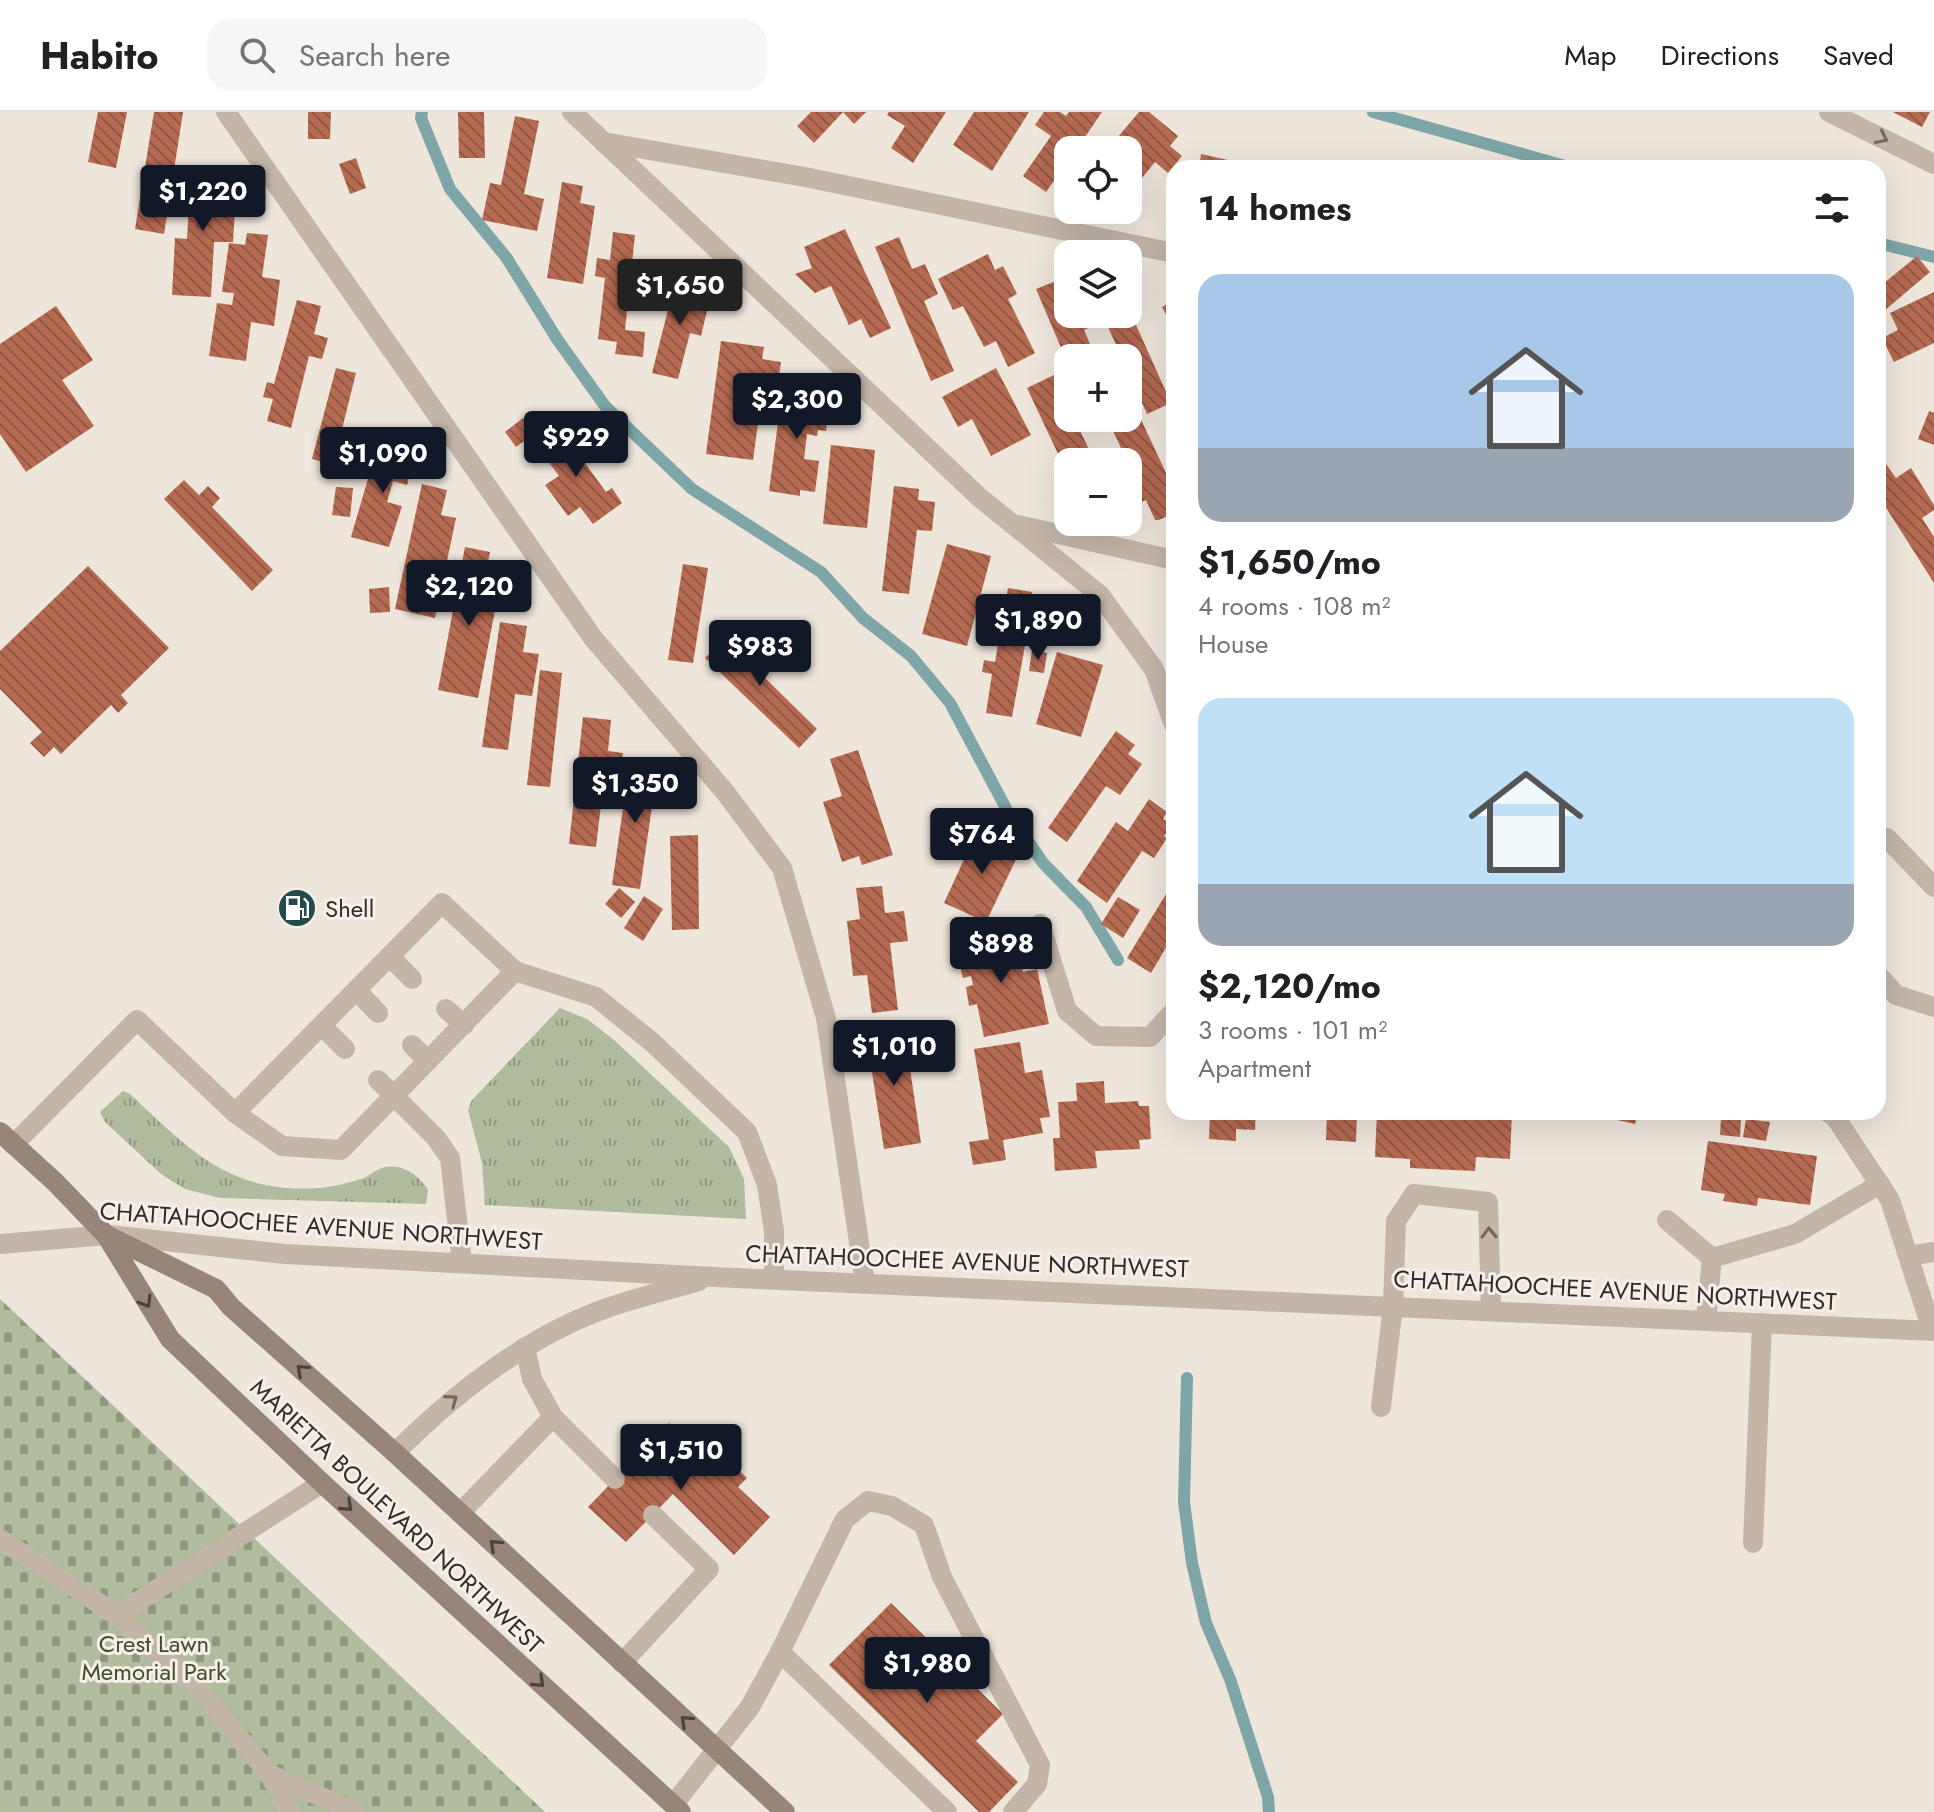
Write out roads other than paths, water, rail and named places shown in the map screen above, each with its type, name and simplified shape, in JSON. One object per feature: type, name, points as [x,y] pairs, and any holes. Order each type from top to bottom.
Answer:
[{"type":"main road","points":[[7,1138],[106,1235],[216,1289],[231,1307],[395,1453],[785,1812]]},
{"type":"main road","name":"MARIETTA BOULEVARD NORTHWEST","points":[[106,1235],[170,1339],[322,1483],[677,1808]]},
{"type":"street","points":[[226,112],[593,638],[725,792],[782,868],[826,1018],[865,1283]]},
{"type":"street","points":[[572,112],[968,487],[1100,595],[1154,669],[1166,703]]},
{"type":"street","points":[[1829,112],[1934,164]]},
{"type":"street","points":[[603,142],[805,177],[1166,251]]},
{"type":"street","points":[[1011,523],[1166,558]]},
{"type":"street","points":[[1886,838],[1934,887]]},
{"type":"street","points":[[235,1113],[442,903],[515,971],[596,997],[653,1043],[747,1132],[767,1185],[774,1231],[774,1279]]},
{"type":"street","points":[[1040,924],[1067,1011],[1096,1036],[1150,1037],[1166,1020]]},
{"type":"street","points":[[390,957],[412,979]]},
{"type":"street","points":[[7,1138],[137,1020],[235,1113],[282,1146],[341,1150],[515,971]]},
{"type":"street","points":[[1886,984],[1896,995],[1934,1007]]},
{"type":"street","points":[[357,991],[378,1013]]},
{"type":"street","points":[[446,1009],[464,1025]]},
{"type":"street","points":[[322,1026],[345,1049]]},
{"type":"street","points":[[412,1045],[428,1061]]},
{"type":"street","points":[[378,1080],[436,1138],[450,1158],[462,1263]]},
{"type":"street","points":[[1837,1120],[1890,1200],[1933,1330]]},
{"type":"street","points":[[1712,1258],[1795,1234],[1880,1184]]},
{"type":"street","points":[[1381,1407],[1393,1306],[1396,1221],[1414,1194],[1488,1202],[1491,1311]]},
{"type":"street","points":[[1667,1220],[1712,1258]]},
{"type":"street","name":"CHATTAHOOCHEE AVENUE NORTHWEST","points":[[0,1244],[106,1235],[285,1254],[714,1277],[1933,1330]]},
{"type":"street","points":[[1908,1256],[1934,1252]]},
{"type":"street","points":[[1706,1320],[1712,1258]]},
{"type":"street","points":[[395,1453],[438,1411],[525,1347],[608,1307],[714,1277]]},
{"type":"street","points":[[1753,1543],[1762,1323]]},
{"type":"street","points":[[525,1347],[532,1379],[553,1417],[615,1479]]},
{"type":"street","points":[[460,1513],[553,1417]]},
{"type":"street","points":[[117,1615],[322,1483]]},
{"type":"street","points":[[677,1808],[716,1749],[750,1707],[845,1519],[868,1501],[892,1506],[924,1525],[942,1577],[1040,1765],[1037,1784],[1013,1812]]},
{"type":"street","points":[[622,1663],[709,1569],[653,1515]]},
{"type":"street","points":[[0,1539],[117,1615],[203,1694],[269,1774],[290,1812]]},
{"type":"street","points":[[780,1652],[947,1812]]},
{"type":"street","points":[[269,1774],[355,1812]]},
{"type":"waterway","points":[[422,112],[421,118],[450,189],[506,257],[557,339],[605,406],[692,489],[821,572],[863,618],[911,656],[950,703],[1008,812],[1043,863],[1086,907],[1118,960]]},
{"type":"waterway","points":[[1373,112],[1544,160]]},
{"type":"waterway","points":[[1886,245],[1934,257]]},
{"type":"waterway","points":[[1187,1378],[1184,1502],[1192,1563],[1206,1623],[1230,1679],[1268,1797],[1269,1812]]},
{"type":"place","name":"Shell","points":[[297,908]]},
{"type":"park label","name":"Crest Lawn Memorial Park","points":[[154,1657]]}]
